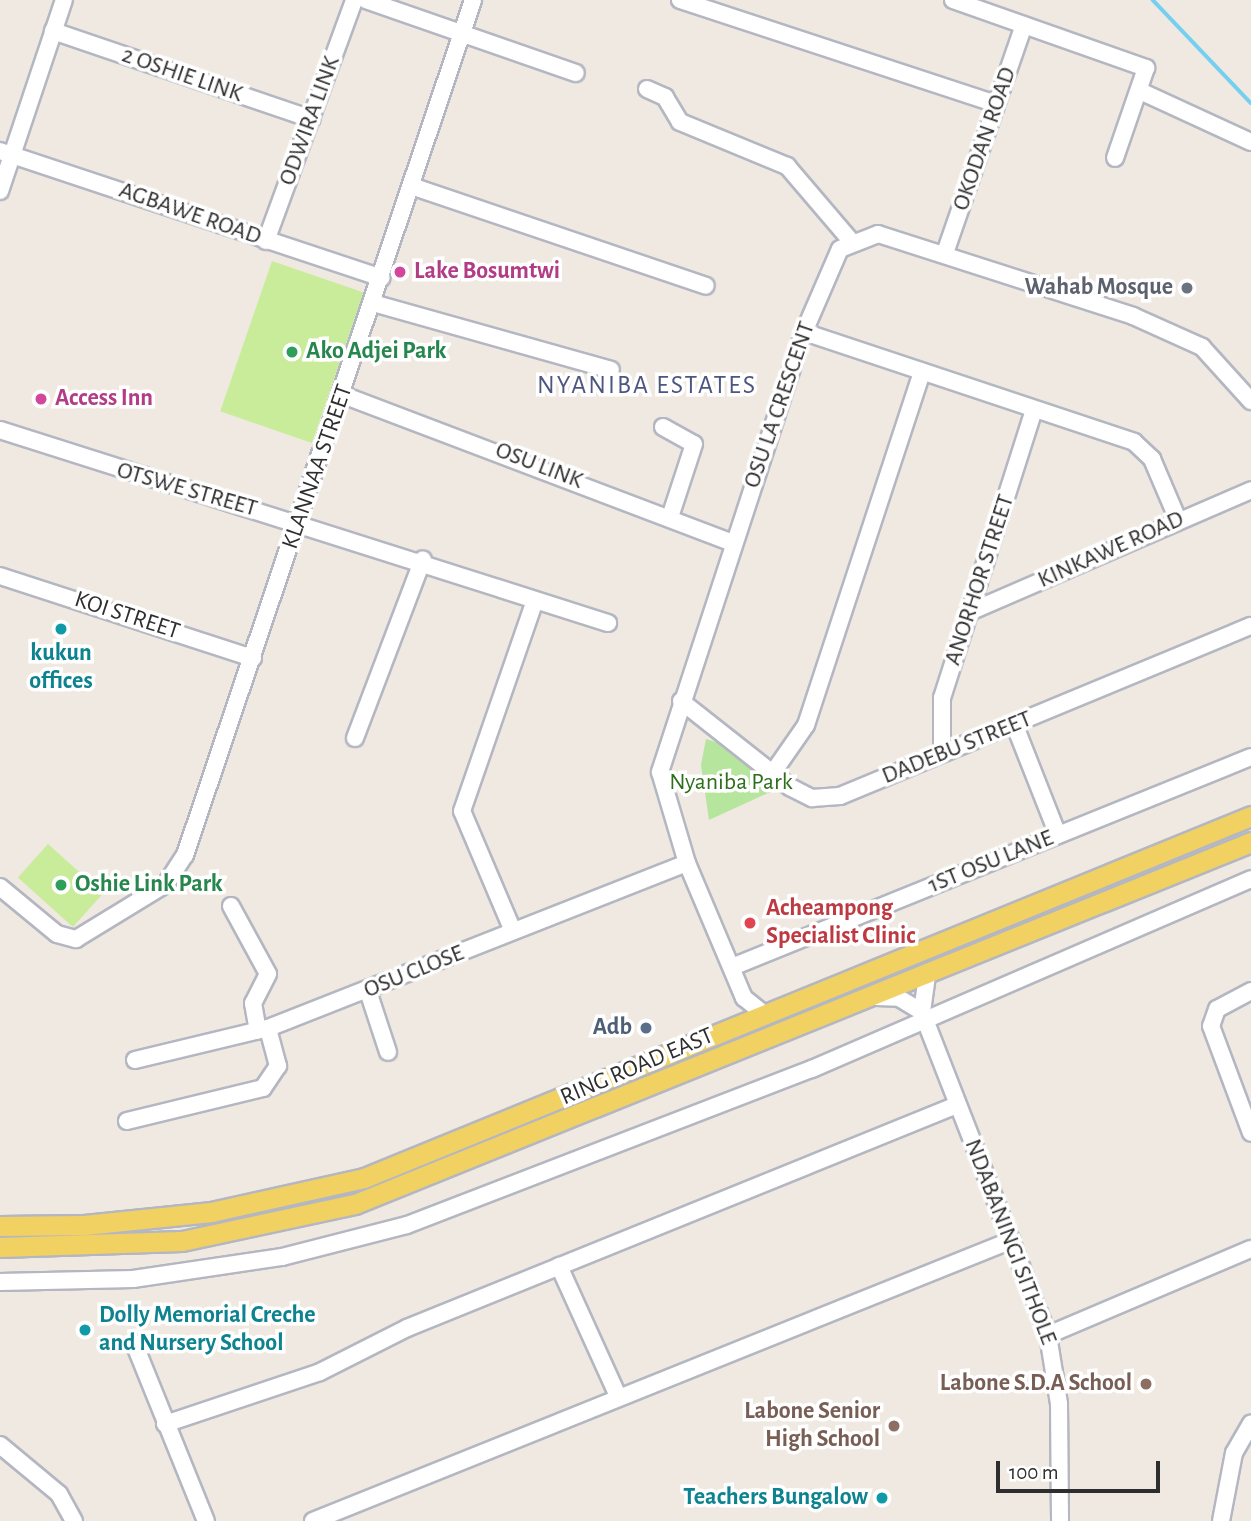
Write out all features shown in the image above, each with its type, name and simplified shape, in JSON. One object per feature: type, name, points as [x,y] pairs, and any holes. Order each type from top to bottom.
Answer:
[{"type":"main road","name":"RING ROAD EAST","points":[[0,1226],[145,1220],[365,1178],[1251,816]]},
{"type":"main road","name":"RING ROAD EAST","points":[[0,1247],[148,1243],[254,1230],[366,1201],[876,997],[1251,842]]},
{"type":"main road","points":[[145,1220],[148,1243]]},
{"type":"street","points":[[0,191],[6,153],[64,0]]},
{"type":"street","name":"ODWIRA LINK","points":[[266,241],[355,0]]},
{"type":"street","points":[[366,0],[576,73]]},
{"type":"street","name":"KLANNAA STREET","points":[[0,887],[57,934],[88,936],[166,884],[185,856],[343,395],[473,0]]},
{"type":"street","points":[[680,0],[996,104]]},
{"type":"street","points":[[953,0],[1142,65],[1147,74],[1115,158]]},
{"type":"street","name":"OKODAN ROAD","points":[[945,253],[1024,25]]},
{"type":"street","name":"2 OSHIE LINK","points":[[53,31],[311,119]]},
{"type":"street","points":[[647,89],[665,97],[680,122],[787,166],[851,241],[878,234],[945,253],[1185,338],[1219,360],[1250,395]]},
{"type":"street","points":[[1140,90],[1251,142]]},
{"type":"street","name":"AGBAWE ROAD","points":[[6,153],[381,278]]},
{"type":"street","points":[[411,186],[706,286]]},
{"type":"street","name":"OSU LA CRESCENT","points":[[744,998],[687,863],[660,772],[681,701],[804,332],[831,261],[851,241]]},
{"type":"street","points":[[373,303],[611,370]]},
{"type":"street","points":[[804,332],[1034,409],[1143,449],[1162,477],[1178,520]]},
{"type":"street","points":[[772,774],[806,725],[922,372]]},
{"type":"street","name":"OSU LINK","points":[[343,395],[733,543]]},
{"type":"street","name":"ANORHOR STREET","points":[[942,752],[942,698],[972,611],[1034,409]]},
{"type":"street","points":[[663,427],[694,444],[670,517]]},
{"type":"street","name":"OTSWE STREET","points":[[0,430],[422,559],[608,623]]},
{"type":"street","name":"KINKAWE ROAD","points":[[972,611],[1251,490]]},
{"type":"street","points":[[355,738],[422,559]]},
{"type":"street","name":"KOI STREET","points":[[0,576],[253,658]]},
{"type":"street","points":[[513,931],[462,811],[535,600]]},
{"type":"street","name":"DADEBU STREET","points":[[681,701],[772,774],[812,798],[840,796],[942,752],[1015,726],[1251,626]]},
{"type":"street","points":[[1015,726],[1058,835]]},
{"type":"street","name":"1ST OSU LANE","points":[[732,967],[1251,757]]},
{"type":"street","name":"OSU CLOSE","points":[[135,1060],[263,1030],[368,991],[687,863]]},
{"type":"street","points":[[0,1282],[146,1277],[282,1257],[407,1225],[924,1017],[1251,879]]},
{"type":"street","points":[[127,1121],[263,1088],[278,1066],[253,1003],[268,974],[232,906]]},
{"type":"street","name":"NDABANINGI SITHOLE","points":[[927,976],[924,1017],[1048,1335],[1059,1404],[1060,1521]]},
{"type":"street","points":[[368,991],[388,1052]]},
{"type":"street","points":[[1251,991],[1217,1009],[1211,1026],[1251,1133]]},
{"type":"street","points":[[876,997],[899,998],[924,1017]]},
{"type":"street","points":[[738,1025],[744,998],[764,1014]]},
{"type":"street","points":[[165,1424],[320,1372],[559,1266],[957,1105]]},
{"type":"street","points":[[313,1521],[618,1396],[1012,1240]]},
{"type":"street","points":[[1048,1335],[1251,1249]]},
{"type":"street","points":[[559,1266],[618,1396]]},
{"type":"street","points":[[134,1343],[206,1521]]},
{"type":"street","points":[[1221,1521],[1234,1453],[1251,1423]]},
{"type":"street","points":[[0,1445],[59,1494],[74,1521]]},
{"type":"green space","name":"Ako Adjei Park","points":[[272,261],[364,293],[312,443],[220,411]]},
{"type":"green space","name":"Nyaniba Park","points":[[706,739],[728,746],[779,788],[709,820],[701,765]]},
{"type":"green space","name":"Oshie Link Park","points":[[48,844],[103,894],[73,927],[18,877]]},
{"type":"waterway","points":[[1153,0],[1251,103]]},
{"type":"place","name":"Lake Bosumtwi","points":[[400,272]]},
{"type":"place","name":"Wahab Mosque","points":[[1187,288]]},
{"type":"place","name":"Ako Adjei Park","points":[[292,352]]},
{"type":"place","name":"Access Inn","points":[[41,399]]},
{"type":"place","name":"kukun offices","points":[[61,629]]},
{"type":"place","name":"Oshie Link Park","points":[[61,885]]},
{"type":"place","name":"Acheampong Specialist Clinic","points":[[750,923]]},
{"type":"place","name":"Adb","points":[[646,1028]]},
{"type":"place","name":"Dolly Memorial Creche and Nursery School","points":[[85,1330]]},
{"type":"place","name":"Labone S.D.A School","points":[[1146,1384]]},
{"type":"place","name":"Labone Senior High School","points":[[894,1426]]},
{"type":"place","name":"Teachers Bungalow","points":[[882,1498]]},
{"type":"district","name":"NYANIBA ESTATES","points":[[647,386]]}]
